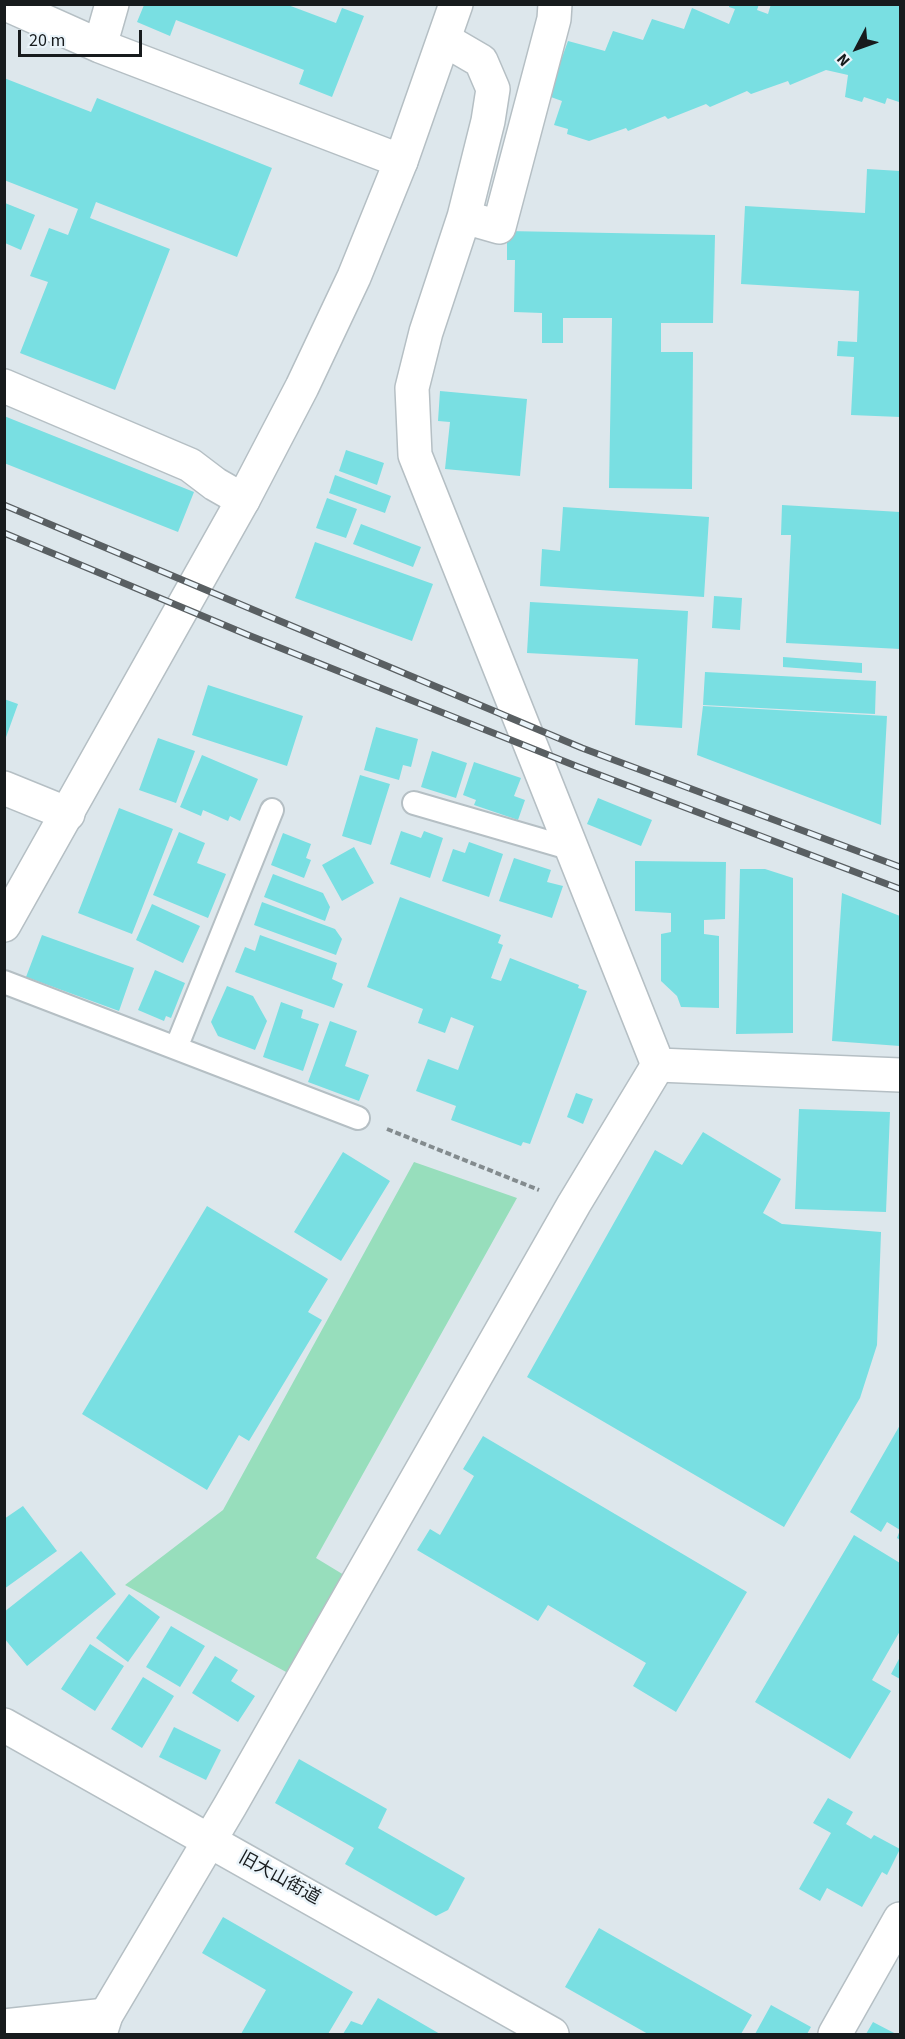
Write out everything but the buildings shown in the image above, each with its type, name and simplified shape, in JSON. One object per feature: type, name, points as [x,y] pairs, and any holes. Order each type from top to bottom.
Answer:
[{"type":"street","points":[[100,46],[112,4]]},
{"type":"street","points":[[4,925],[243,500],[302,387],[354,277],[401,161],[456,4]]},
{"type":"street","points":[[464,218],[499,227],[554,19],[555,4]]},
{"type":"street","points":[[7,5],[100,46],[401,161]]},
{"type":"street","points":[[445,40],[481,61],[493,89],[488,121],[464,218],[426,332],[412,388],[415,454],[658,1065]]},
{"type":"street","points":[[4,386],[190,465],[215,484],[243,500]]},
{"type":"street","points":[[4,788],[68,814]]},
{"type":"street","points":[[658,1065],[900,1075]]},
{"type":"street","points":[[4,2026],[103,2025],[574,1204],[658,1065]]},
{"type":"street","name":"旧大山街道","points":[[4,1725],[552,2034]]},
{"type":"street","points":[[835,2034],[900,1919]]},
{"type":"lane","points":[[414,803],[572,849]]},
{"type":"lane","points":[[176,1048],[272,810]]},
{"type":"lane","points":[[4,982],[358,1118]]},
{"type":"path","points":[[358,1118],[574,1204]]},
{"type":"green space","points":[[414,1162],[517,1198],[316,1558],[344,1575],[288,1673],[125,1585],[223,1510]]},
{"type":"railway","points":[[4,505],[582,748],[900,867]]},
{"type":"railway","points":[[4,533],[248,635],[576,766],[900,889]]}]
